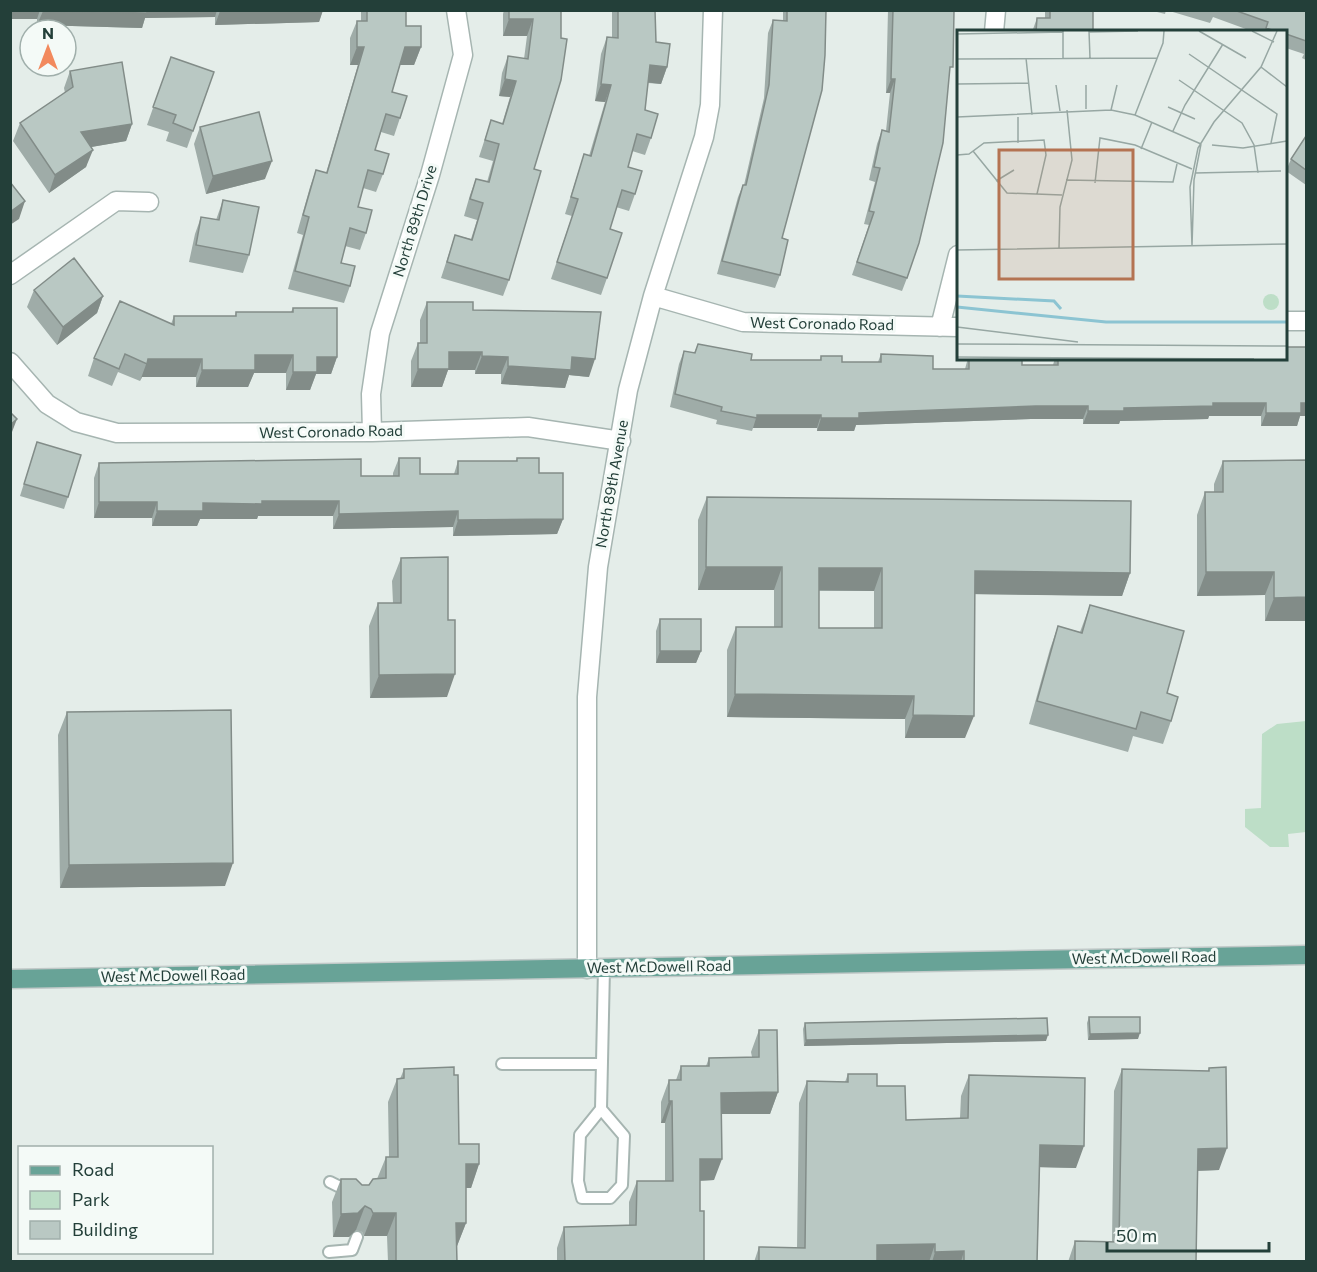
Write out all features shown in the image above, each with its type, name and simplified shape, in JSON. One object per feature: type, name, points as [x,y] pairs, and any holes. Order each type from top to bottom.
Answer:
[{"type":"main road","name":"West McDowell Road","points":[[10,979],[1306,955]]},
{"type":"street","name":"North 89th Drive","points":[[372,432],[371,394],[380,333],[463,55],[456,10]]},
{"type":"street","name":"North 89th Avenue","points":[[595,969],[586,698],[598,567],[628,390],[653,296],[704,137],[710,105],[713,10]]},
{"type":"street","points":[[994,30],[996,10]]},
{"type":"street","points":[[10,275],[116,201],[150,202]]},
{"type":"street","points":[[950,327],[957,264]]},
{"type":"street","name":"West Coronado Road","points":[[653,296],[743,322],[950,327]]},
{"type":"street","points":[[1287,321],[1306,321]]},
{"type":"street","name":"West Coronado Road","points":[[10,362],[47,404],[76,422],[117,434],[372,432],[528,427],[621,441]]},
{"type":"lane","points":[[595,969],[602,1064],[601,1108],[580,1135],[578,1181],[582,1198],[610,1198],[622,1185],[624,1136],[601,1108]]},
{"type":"lane","points":[[502,1064],[602,1064]]},
{"type":"lane","points":[[330,1182],[349,1191],[357,1202]]},
{"type":"lane","points":[[329,1252],[352,1250],[357,1237]]},
{"type":"green space","points":[[1306,721],[1306,832],[1288,834],[1289,847],[1270,847],[1245,827],[1245,809],[1261,808],[1262,734],[1277,724]]},
{"type":"building","points":[[43,10],[147,10],[147,13],[43,11]]},
{"type":"building","points":[[367,10],[406,10],[406,26],[421,26],[421,47],[405,47],[392,92],[407,96],[400,118],[386,114],[375,150],[389,154],[383,174],[368,170],[358,207],[372,210],[366,233],[350,228],[341,263],[355,266],[350,286],[295,271],[309,217],[303,215],[316,170],[327,173],[364,47],[357,47],[357,21],[367,21]]},
{"type":"building","points":[[509,10],[561,10],[561,38],[567,39],[561,80],[534,169],[541,171],[509,280],[447,262],[455,235],[472,240],[483,203],[470,199],[476,179],[489,182],[499,144],[485,140],[491,120],[503,124],[516,81],[505,79],[508,56],[528,59],[533,19],[509,19]]},
{"type":"building","points":[[618,10],[655,10],[656,42],[670,44],[667,67],[650,65],[645,110],[658,114],[651,138],[637,134],[628,167],[642,171],[635,194],[622,190],[610,229],[622,233],[607,278],[557,262],[578,199],[571,197],[584,154],[591,156],[611,85],[601,84],[607,37],[618,38]]},
{"type":"building","points":[[787,10],[826,10],[825,55],[822,90],[782,238],[788,240],[780,275],[722,261],[743,185],[746,185],[769,85],[773,20],[787,21]]},
{"type":"building","points":[[893,10],[954,11],[953,67],[950,67],[943,143],[919,243],[907,278],[857,262],[874,212],[869,211],[880,168],[874,167],[882,130],[889,132],[895,79],[891,79]]},
{"type":"building","points":[[1050,10],[1093,10],[1093,30],[1036,30],[1037,18],[1050,18]]},
{"type":"building","points":[[1234,10],[1306,10],[1306,41],[1287,34],[1287,30],[1266,28],[1268,22]]},
{"type":"building","points":[[171,57],[214,72],[193,131],[173,123],[176,115],[153,107]]},
{"type":"building","points":[[122,62],[132,124],[81,132],[93,150],[55,175],[20,123],[73,87],[71,78],[78,78],[78,70]]},
{"type":"building","points":[[259,112],[272,161],[213,176],[200,127]]},
{"type":"building","points":[[1306,136],[1306,170],[1291,159]]},
{"type":"building","points":[[10,182],[25,201],[10,212]]},
{"type":"building","points":[[223,200],[259,207],[249,255],[196,245],[201,217],[219,220]]},
{"type":"building","points":[[74,258],[103,296],[63,327],[34,290]]},
{"type":"building","points":[[120,301],[174,325],[174,316],[236,316],[236,312],[293,312],[293,308],[337,308],[337,357],[317,357],[317,372],[293,372],[293,355],[255,355],[255,370],[202,370],[202,359],[148,359],[147,364],[125,354],[119,369],[94,358]]},
{"type":"building","points":[[427,302],[473,302],[473,310],[601,312],[595,359],[572,357],[571,370],[508,366],[508,357],[482,356],[482,352],[449,352],[449,369],[418,369],[418,343],[427,343]]},
{"type":"building","points":[[698,344],[752,354],[751,360],[821,360],[821,356],[842,356],[842,362],[881,362],[881,354],[933,356],[933,369],[969,369],[969,360],[1022,360],[1022,365],[1058,365],[1058,360],[1287,360],[1287,347],[1306,347],[1306,403],[1301,403],[1301,413],[1266,413],[1266,403],[1213,403],[1213,406],[1124,408],[1124,411],[1088,411],[1088,406],[1036,406],[859,413],[859,418],[821,418],[821,415],[757,415],[757,418],[721,411],[722,407],[675,394],[684,351],[695,353]]},
{"type":"building","points":[[10,412],[17,419],[10,425]]},
{"type":"building","points":[[37,442],[81,455],[68,497],[24,484]]},
{"type":"building","points":[[399,458],[420,458],[420,474],[458,474],[458,461],[517,461],[517,458],[539,458],[539,473],[563,473],[563,519],[458,520],[458,511],[339,514],[339,501],[262,501],[262,504],[203,503],[203,511],[157,511],[157,502],[99,502],[99,463],[361,459],[361,476],[399,476]]},
{"type":"building","points":[[1306,460],[1306,597],[1274,598],[1274,572],[1206,572],[1205,492],[1223,492],[1223,461]]},
{"type":"building","points":[[707,497],[1131,501],[1130,573],[975,571],[974,716],[913,715],[914,696],[735,694],[736,627],[782,627],[782,567],[706,567]],"holes":[[[819,568],[882,568],[882,628],[819,628]]]},
{"type":"building","points":[[448,557],[448,620],[455,620],[455,674],[379,675],[378,603],[401,603],[401,558]]},
{"type":"building","points":[[1090,605],[1184,631],[1167,693],[1178,697],[1171,721],[1141,712],[1136,729],[1037,701],[1058,626],[1082,633]]},
{"type":"building","points":[[660,619],[701,619],[701,651],[660,651]]},
{"type":"building","points":[[231,710],[233,863],[69,865],[67,712]]},
{"type":"building","points":[[1089,1017],[1140,1017],[1140,1033],[1090,1034]]},
{"type":"building","points":[[1047,1018],[1048,1035],[806,1040],[805,1023]]},
{"type":"building","points":[[759,1030],[777,1030],[778,1092],[721,1093],[722,1159],[700,1159],[700,1211],[704,1211],[704,1262],[565,1262],[564,1227],[636,1225],[637,1181],[673,1181],[672,1101],[669,1101],[669,1080],[681,1080],[681,1066],[709,1066],[709,1058],[759,1057]]},
{"type":"building","points":[[454,1067],[454,1075],[458,1075],[459,1144],[479,1144],[479,1164],[466,1164],[466,1223],[456,1223],[457,1262],[396,1262],[396,1213],[373,1213],[365,1206],[358,1213],[341,1214],[341,1179],[356,1179],[362,1185],[369,1185],[373,1179],[386,1178],[386,1157],[398,1157],[397,1079],[404,1078],[404,1069]]},
{"type":"building","points":[[1226,1067],[1227,1148],[1198,1149],[1196,1262],[1075,1262],[1075,1241],[1119,1242],[1122,1069],[1209,1071],[1209,1068]]},
{"type":"building","points":[[848,1074],[877,1074],[877,1086],[905,1086],[906,1120],[968,1118],[969,1075],[1085,1078],[1084,1146],[1040,1145],[1037,1262],[964,1262],[964,1251],[935,1252],[935,1244],[877,1245],[877,1262],[759,1262],[759,1247],[805,1248],[807,1081],[848,1082]]}]
